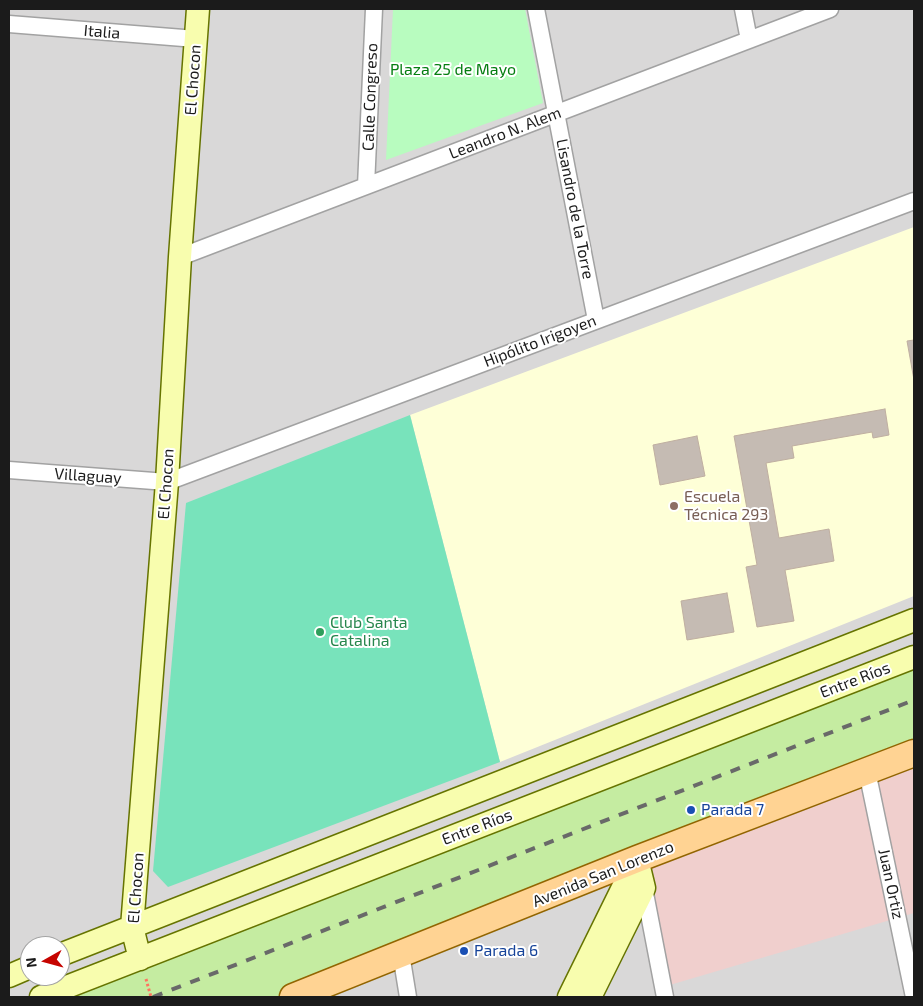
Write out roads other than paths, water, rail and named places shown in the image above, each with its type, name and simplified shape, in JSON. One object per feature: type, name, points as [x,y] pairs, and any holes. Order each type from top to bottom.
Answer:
[{"type":"main road","name":"Avenida San Lorenzo","points":[[293,997],[637,860],[914,753]]},
{"type":"street","name":"El Chocon","points":[[140,959],[132,927],[167,482],[180,257],[198,9]]},
{"type":"street","name":"Calle Congreso","points":[[366,186],[374,9]]},
{"type":"street","name":"Lisandro de la Torre","points":[[536,9],[596,320]]},
{"type":"street","points":[[743,9],[749,40]]},
{"type":"street","name":"Leandro N. Alem","points":[[180,257],[830,9]]},
{"type":"street","name":"Italia","points":[[9,24],[196,39]]},
{"type":"street","name":"Hipólito Irigoyen","points":[[167,482],[914,201]]},
{"type":"street","name":"Villaguay","points":[[9,470],[167,482]]},
{"type":"street","name":"Entre Ríos","points":[[70,951],[914,620]]},
{"type":"street","name":"Entre Ríos","points":[[41,997],[914,657]]},
{"type":"street","points":[[722,695],[733,728]]},
{"type":"street","name":"Juan Ortiz","points":[[867,771],[914,997]]},
{"type":"street","points":[[484,789],[496,820]]},
{"type":"street","points":[[637,860],[665,997]]},
{"type":"street","points":[[570,997],[637,860]]},
{"type":"street","points":[[590,997],[644,888]]},
{"type":"street","points":[[400,954],[408,997]]},
{"type":"railway","points":[[153,997],[914,700]]},
{"type":"place","name":"Escuela Técnica 293","points":[[674,506]]},
{"type":"place","name":"Club Santa Catalina","points":[[320,632]]},
{"type":"place","name":"Parada 7","points":[[691,810]]},
{"type":"place","name":"Parada 6","points":[[464,951]]},
{"type":"park label","name":"Plaza 25 de Mayo","points":[[453,70]]}]
